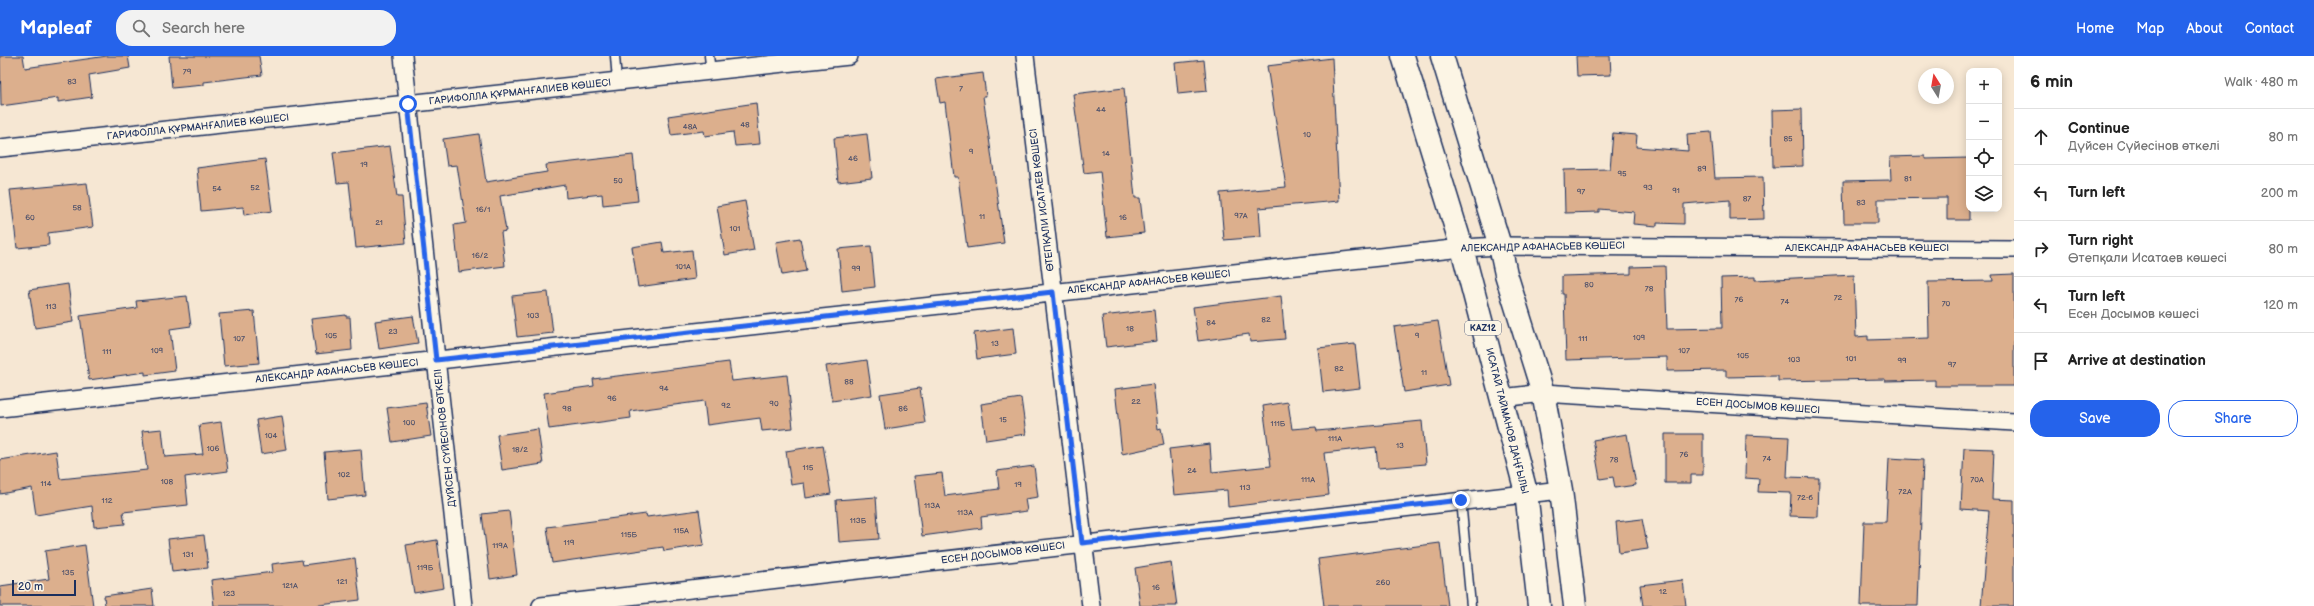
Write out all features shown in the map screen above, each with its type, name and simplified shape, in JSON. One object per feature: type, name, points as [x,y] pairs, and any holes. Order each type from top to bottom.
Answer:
[{"type":"main road","name":"ИСАТАЙ ТАЙМАНОВ ДАҢҒЫЛЫ","points":[[1403,56],[1462,248],[1526,492],[1539,606]]},
{"type":"main road","points":[[1442,56],[1500,246],[1506,274],[1543,392],[1561,490],[1575,606]]},
{"type":"street","name":"ДҮЙСЕН СҮЙЕСІНОВ ӨТКЕЛІ","points":[[403,56],[463,606]]},
{"type":"street","name":"ГАРИФОЛЛА ҚҰРМАНҒАЛИЕВ КӨШЕСІ","points":[[0,148],[618,81],[710,64],[849,56]]},
{"type":"street","name":"ӨТЕПҚАЛИ ИСАТАЕВ КӨШЕСІ","points":[[1025,56],[1082,543],[1091,606]]},
{"type":"street","name":"АЛЕКСАНДР АФАНАСЬЕВ КӨШЕСІ","points":[[0,408],[1462,248],[1500,246],[2014,249]]},
{"type":"street","name":"ЕСЕН ДОСЫМОВ КӨШЕСІ","points":[[1502,398],[1543,392],[2014,422]]},
{"type":"street","name":"ЕСЕН ДОСЫМОВ КӨШЕСІ","points":[[541,606],[1526,492],[1561,490]]},
{"type":"lane","points":[[615,56],[618,81]]},
{"type":"lane","points":[[1461,500],[1471,606]]},
{"type":"building","points":[[0,56],[23,56],[25,68],[107,56],[128,56],[130,68],[89,75],[92,97],[58,102],[58,98],[1,106]]},
{"type":"building","points":[[169,56],[259,56],[262,75],[204,82],[204,85],[172,88]]},
{"type":"building","points":[[1576,56],[1610,56],[1611,75],[1577,76]]},
{"type":"building","points":[[1332,58],[1339,201],[1259,208],[1261,237],[1224,240],[1220,193],[1286,187],[1267,66]]},
{"type":"building","points":[[1204,60],[1207,91],[1178,94],[1175,63]]},
{"type":"building","points":[[983,73],[986,96],[983,96],[1004,243],[967,248],[958,177],[954,177],[945,102],[940,103],[936,79]]},
{"type":"building","points":[[1124,88],[1135,198],[1140,198],[1144,233],[1107,237],[1100,171],[1084,173],[1073,94]]},
{"type":"building","points":[[756,103],[760,144],[735,146],[733,132],[705,136],[704,131],[671,135],[668,116]]},
{"type":"building","points":[[1802,109],[1803,166],[1773,167],[1772,110]]},
{"type":"building","points":[[1711,132],[1715,178],[1763,177],[1764,219],[1730,220],[1730,200],[1684,204],[1684,224],[1657,223],[1657,226],[1633,224],[1634,212],[1599,209],[1599,212],[1565,213],[1564,170],[1610,169],[1613,133],[1637,135],[1636,147],[1688,151],[1687,134]]},
{"type":"building","points":[[479,134],[486,182],[547,172],[546,165],[633,155],[638,201],[603,205],[602,194],[566,198],[565,185],[500,196],[506,231],[501,232],[505,266],[459,272],[454,225],[466,223],[457,165],[447,166],[443,139]]},
{"type":"building","points":[[867,134],[872,178],[838,182],[834,138]]},
{"type":"building","points":[[390,146],[397,197],[402,197],[406,243],[356,248],[349,182],[337,183],[333,153]]},
{"type":"building","points":[[1925,156],[1925,159],[1966,158],[1966,212],[1969,212],[1969,220],[1947,220],[1947,198],[1878,199],[1878,223],[1844,223],[1843,181],[1891,180],[1890,157]]},
{"type":"building","points":[[265,159],[272,211],[244,215],[243,207],[201,211],[197,168]]},
{"type":"building","points":[[87,183],[93,227],[48,233],[49,245],[17,248],[10,190]]},
{"type":"building","points":[[745,201],[754,250],[725,255],[717,206]]},
{"type":"building","points":[[800,238],[806,271],[782,275],[776,242]]},
{"type":"building","points":[[662,242],[664,253],[692,250],[695,279],[638,287],[632,247]]},
{"type":"building","points":[[871,246],[875,287],[842,291],[838,249]]},
{"type":"building","points":[[1665,266],[1667,329],[1722,328],[1721,278],[1755,277],[1755,280],[1854,275],[1856,337],[1868,336],[1868,340],[1929,338],[1928,282],[1993,281],[1992,275],[2014,274],[2014,386],[1935,386],[1935,380],[1885,381],[1885,379],[1778,381],[1778,376],[1726,377],[1726,370],[1667,371],[1667,357],[1566,360],[1562,276],[1631,274],[1631,267]]},
{"type":"building","points":[[68,284],[73,322],[35,328],[29,290]]},
{"type":"building","points":[[548,292],[553,333],[517,337],[512,296]]},
{"type":"building","points":[[187,296],[191,326],[170,329],[175,371],[145,375],[145,372],[89,380],[80,316],[137,308],[136,301]]},
{"type":"building","points":[[1281,296],[1285,339],[1250,342],[1249,334],[1198,341],[1193,307]]},
{"type":"building","points":[[1154,310],[1157,341],[1106,347],[1102,316]]},
{"type":"building","points":[[254,311],[259,363],[224,366],[219,314]]},
{"type":"building","points":[[346,315],[346,317],[350,317],[352,350],[316,354],[311,319]]},
{"type":"building","points":[[413,316],[418,343],[379,349],[375,321]]},
{"type":"building","points":[[1438,321],[1449,385],[1404,392],[1394,327]]},
{"type":"building","points":[[1013,328],[1016,354],[977,359],[974,333]]},
{"type":"building","points":[[1355,344],[1360,388],[1323,392],[1318,348]]},
{"type":"building","points":[[867,360],[872,395],[832,401],[826,366]]},
{"type":"building","points":[[729,362],[732,381],[787,375],[793,428],[762,431],[760,418],[707,425],[704,401],[630,411],[631,418],[549,429],[544,393],[594,386],[593,379]]},
{"type":"building","points":[[1153,384],[1158,429],[1161,428],[1164,445],[1122,454],[1115,389]]},
{"type":"building","points":[[920,388],[925,423],[885,429],[880,394]]},
{"type":"building","points":[[1021,398],[1026,434],[986,440],[981,404]]},
{"type":"building","points":[[1288,402],[1292,429],[1316,427],[1317,431],[1422,421],[1426,464],[1378,468],[1376,447],[1324,453],[1329,495],[1228,507],[1227,490],[1174,495],[1169,449],[1210,444],[1212,472],[1271,466],[1263,406]]},
{"type":"building","points":[[426,403],[431,436],[392,442],[387,408]]},
{"type":"building","points":[[282,416],[287,450],[261,454],[256,420]]},
{"type":"building","points":[[221,422],[228,471],[185,477],[188,505],[123,512],[125,524],[94,527],[92,506],[36,515],[32,488],[0,494],[0,460],[56,451],[60,479],[147,470],[142,431],[162,429],[165,457],[203,454],[199,425]]},
{"type":"building","points":[[538,429],[543,464],[502,470],[497,435]]},
{"type":"building","points":[[1627,434],[1636,485],[1615,488],[1613,477],[1600,479],[1593,440]]},
{"type":"building","points":[[1665,434],[1703,434],[1703,475],[1691,475],[1691,483],[1665,483]]},
{"type":"building","points":[[1746,435],[1789,437],[1787,477],[1819,478],[1818,517],[1790,516],[1791,493],[1758,492],[1759,479],[1745,478]]},
{"type":"building","points":[[823,445],[831,494],[806,498],[804,483],[791,485],[786,451]]},
{"type":"building","points":[[1964,448],[1994,449],[1992,499],[2014,500],[2014,606],[1981,606],[1989,511],[1961,509]]},
{"type":"building","points":[[361,449],[365,495],[328,499],[324,452]]},
{"type":"building","points":[[1889,458],[1923,460],[1918,606],[1861,606],[1864,522],[1886,522]]},
{"type":"building","points":[[1034,466],[1038,497],[1025,499],[1027,511],[981,517],[982,528],[922,536],[914,476],[942,473],[945,496],[999,489],[997,471]]},
{"type":"building","points":[[876,497],[879,539],[839,542],[836,500]]},
{"type":"building","points":[[699,510],[704,545],[664,551],[663,547],[552,563],[547,527],[646,514],[647,517]]},
{"type":"building","points":[[509,511],[517,575],[490,579],[482,514]]},
{"type":"building","points":[[1642,519],[1648,549],[1619,553],[1616,522]]},
{"type":"building","points":[[204,535],[208,568],[172,572],[168,539]]},
{"type":"building","points":[[437,540],[444,588],[414,593],[406,545]]},
{"type":"building","points":[[1440,543],[1448,606],[1324,606],[1318,559]]},
{"type":"building","points":[[85,545],[93,606],[0,606],[0,586],[49,579],[45,551]]},
{"type":"building","points":[[355,558],[360,600],[312,606],[214,606],[211,580],[273,572],[272,564],[302,560],[303,565]]},
{"type":"building","points":[[1171,562],[1177,606],[1140,606],[1135,568]]},
{"type":"building","points":[[1683,580],[1686,606],[1643,606],[1640,585]]},
{"type":"building","points":[[152,589],[154,606],[105,606],[104,596]]},
{"type":"route","points":[[408,104],[436,360],[1053,292],[1082,543],[1461,500]]}]
